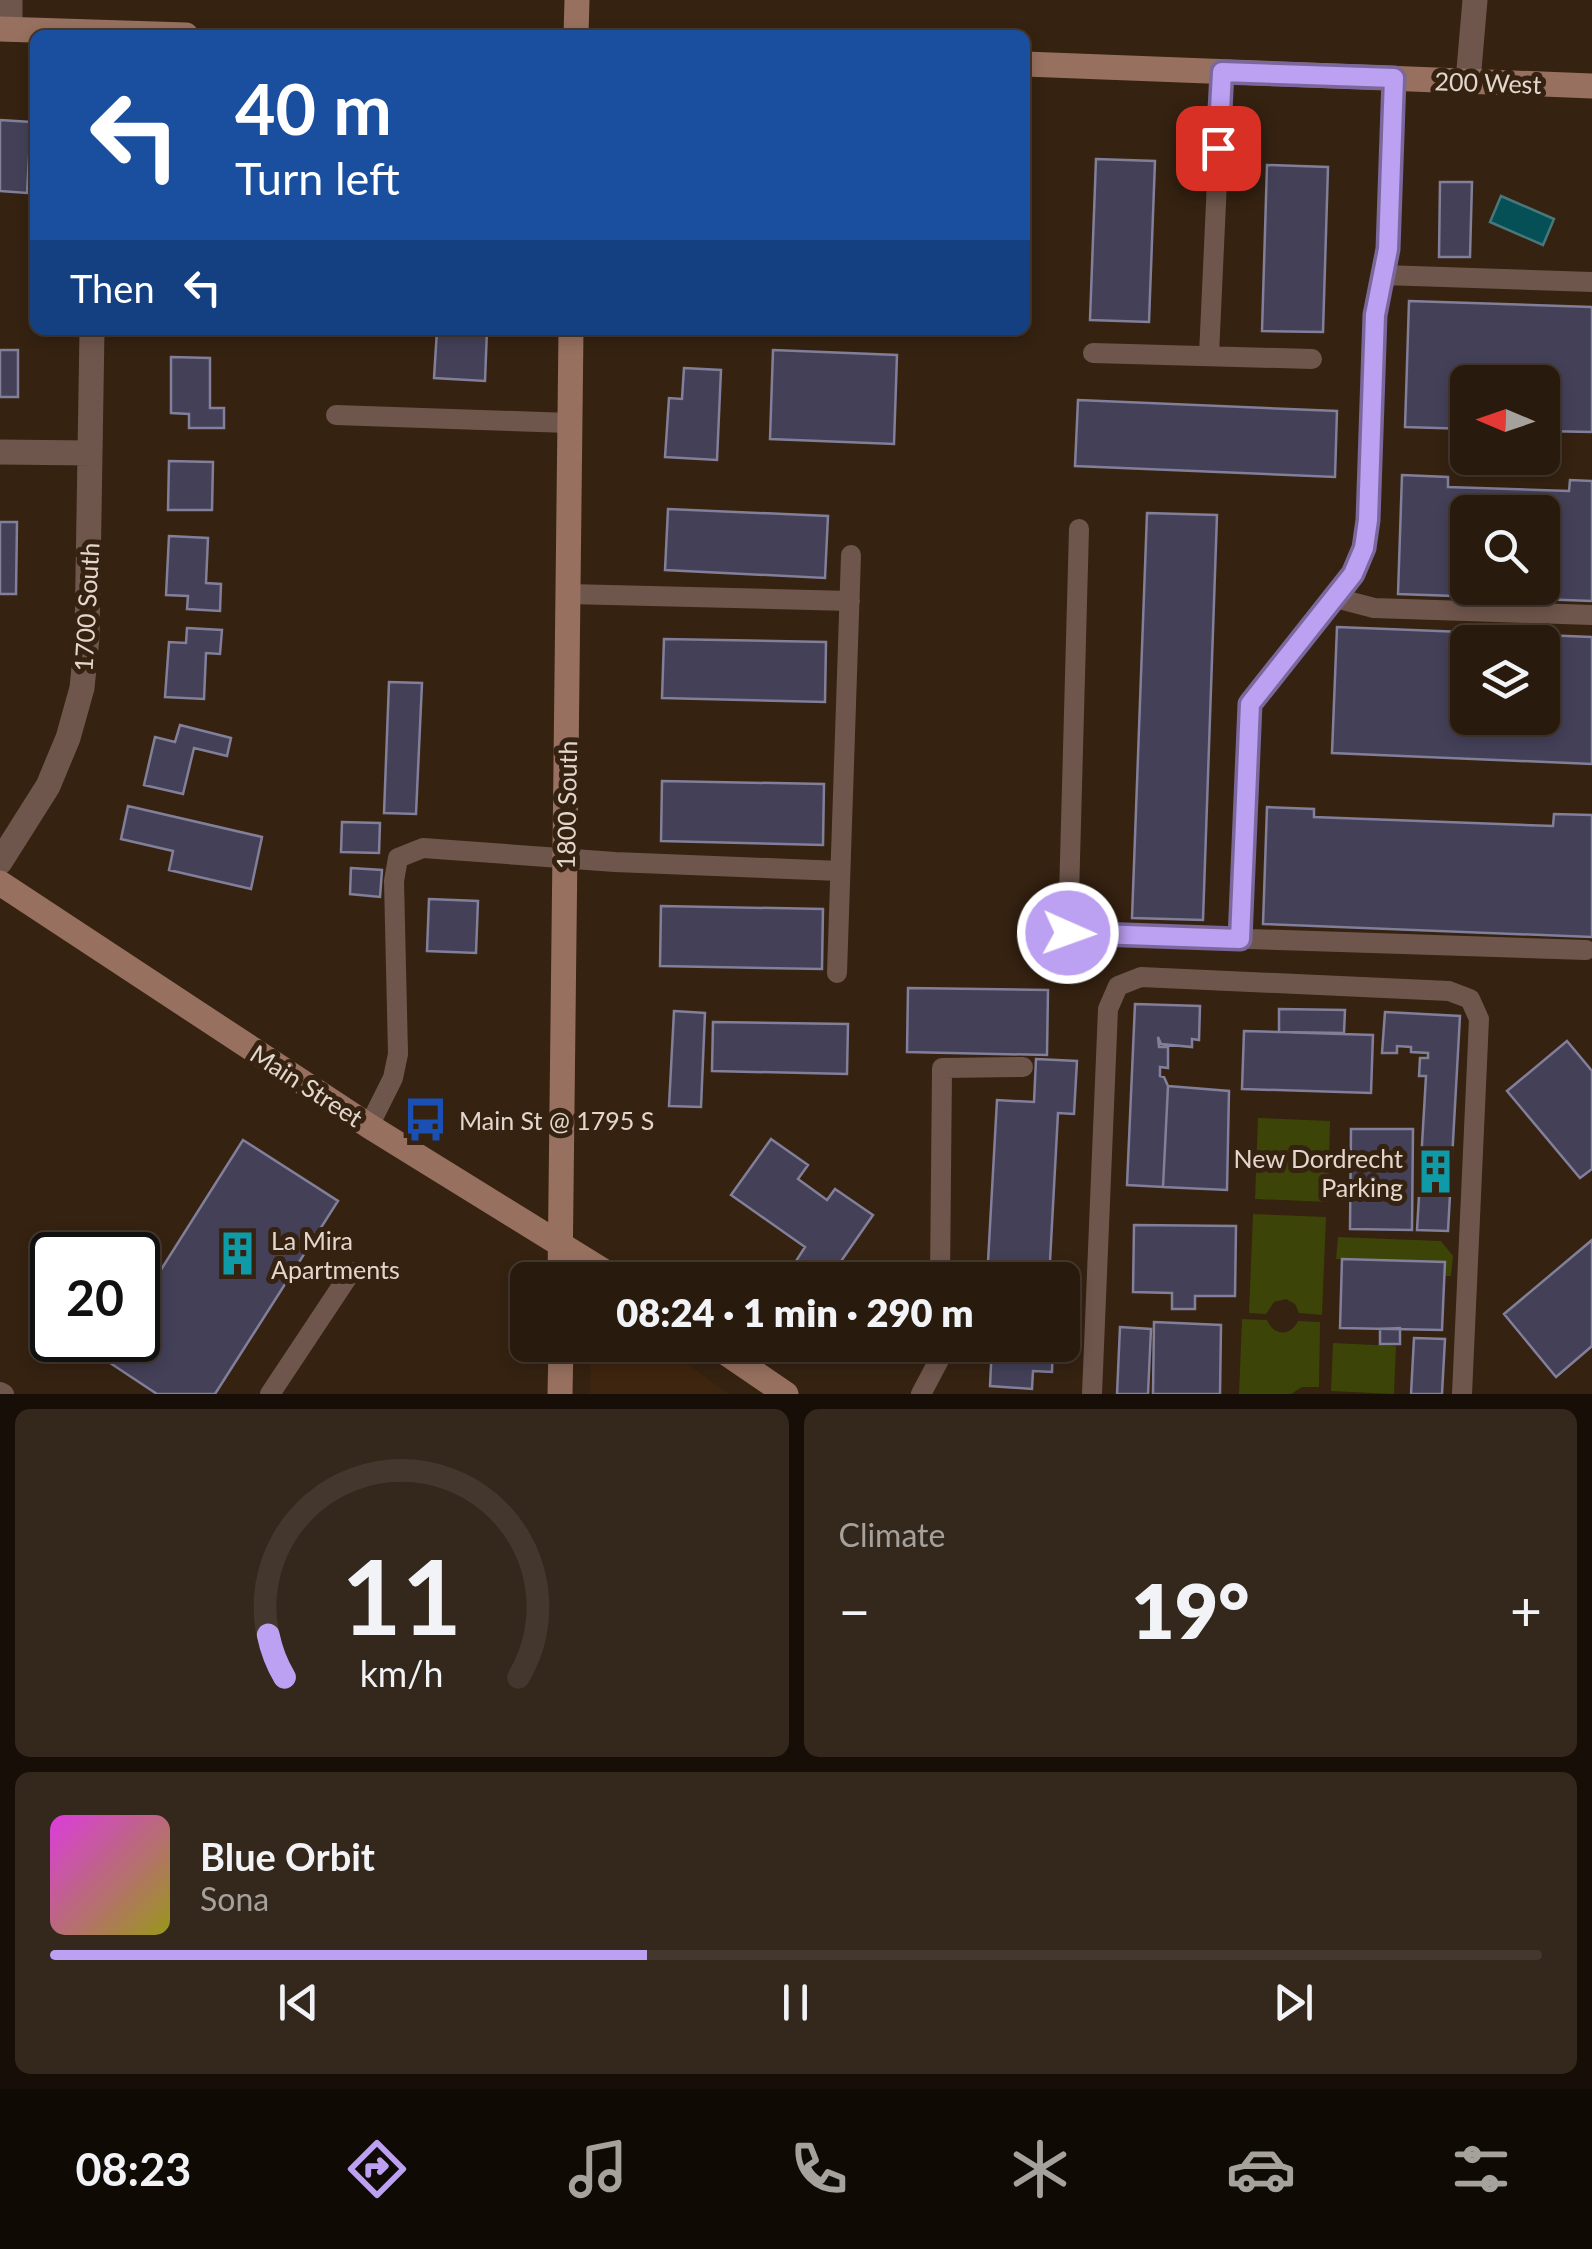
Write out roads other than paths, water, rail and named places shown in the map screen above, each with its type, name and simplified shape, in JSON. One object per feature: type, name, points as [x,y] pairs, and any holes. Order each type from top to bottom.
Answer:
[{"type":"street","points":[[10,0],[5,29],[30,30]]},
{"type":"street","points":[[576,30],[577,0]]},
{"type":"street","points":[[1468,81],[1474,0]]},
{"type":"street","name":"200 West","points":[[1030,64],[1592,86]]},
{"type":"street","name":"1700 South","points":[[0,862],[48,786],[68,738],[82,688],[87,638],[92,335]]},
{"type":"street","name":"1800 South","points":[[560,1262],[571,335]]},
{"type":"street","points":[[0,452],[90,453]]},
{"type":"street","name":"Main Street","points":[[0,883],[369,1126],[587,1262]]},
{"type":"street","points":[[560,1362],[560,1394]]},
{"type":"street","points":[[739,1362],[786,1394]]},
{"type":"lane","points":[[1209,355],[1222,72]]},
{"type":"lane","points":[[1240,939],[1250,704],[1353,574],[1364,548],[1375,315],[1388,249],[1394,78]]},
{"type":"lane","points":[[1383,275],[1592,282]]},
{"type":"lane","points":[[1093,353],[1312,358]]},
{"type":"lane","points":[[336,415],[570,423]]},
{"type":"lane","points":[[1078,529],[1068,933],[1586,950]]},
{"type":"lane","points":[[837,973],[852,555]]},
{"type":"lane","points":[[568,594],[850,601]]},
{"type":"lane","points":[[1332,596],[1374,608],[1592,615]]},
{"type":"lane","points":[[369,1126],[394,1078],[398,1054],[394,881],[398,858],[423,848],[840,872]]},
{"type":"lane","points":[[1092,1394],[1108,1009],[1118,986],[1141,978],[1449,992],[1470,999],[1478,1020],[1462,1394]]},
{"type":"lane","points":[[940,1262],[942,1068],[1023,1068]]},
{"type":"lane","points":[[270,1394],[351,1272]]},
{"type":"lane","points":[[921,1394],[938,1362]]},
{"type":"water","points":[[1501,196],[1554,219],[1543,245],[1490,222]]},
{"type":"place","name":"Main St @ 1795 S","points":[[426,1120]]},
{"type":"place","name":"New Dordrecht Parking","points":[[1436,1172]]},
{"type":"place","name":"La Mira Apartments","points":[[238,1254]]}]
